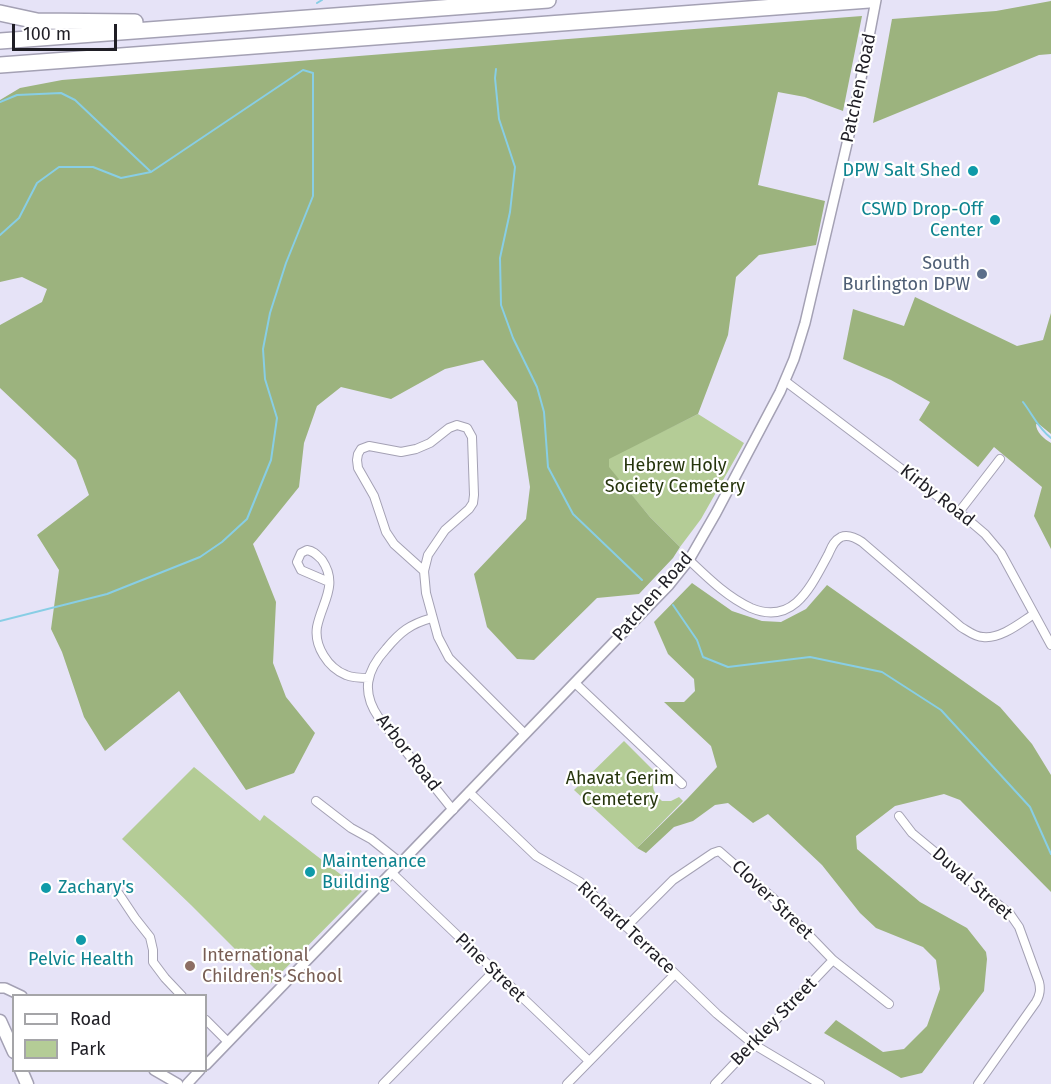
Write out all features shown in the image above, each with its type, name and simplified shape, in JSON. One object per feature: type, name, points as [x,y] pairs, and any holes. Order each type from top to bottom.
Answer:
[{"type":"highway","points":[[0,41],[548,0]]},
{"type":"highway","points":[[0,65],[869,0]]},
{"type":"highway","points":[[0,13],[37,21],[252,22]]},
{"type":"highway","points":[[0,75],[62,60]]},
{"type":"main road","points":[[0,1021],[12,1048]]},
{"type":"street","name":"Patchen Road","points":[[207,1064],[669,585],[689,560],[785,381],[800,342],[854,115],[876,0]]},
{"type":"street","name":"Kirby Road","points":[[785,381],[985,534],[1001,553],[1051,645]]},
{"type":"street","points":[[424,571],[394,544],[387,532],[374,496],[358,468],[357,456],[361,449],[369,446],[401,452],[416,449],[430,443],[452,426],[462,425],[469,430],[472,437],[473,503],[436,542],[428,555],[424,571],[426,593],[441,645],[448,658],[525,734]]},
{"type":"street","points":[[958,512],[1000,459]]},
{"type":"street","points":[[689,560],[740,602],[757,610],[776,612],[790,607],[804,597],[835,542],[840,537],[848,536],[862,542],[961,627],[976,636],[996,636],[1034,614]]},
{"type":"street","points":[[329,582],[301,570],[297,562],[301,553],[309,550],[316,553],[325,567],[329,582],[327,598],[317,628],[320,649],[328,661],[344,674],[355,678],[369,678],[380,656],[400,633],[415,623],[432,618]]},
{"type":"street","name":"Arbor Road","points":[[369,678],[368,697],[374,711],[453,810]]},
{"type":"street","points":[[575,683],[682,784]]},
{"type":"street","name":"Richard Terrace","points":[[469,792],[536,856],[580,882],[717,1014],[753,1044],[820,1084]]},
{"type":"street","points":[[316,801],[401,863]]},
{"type":"street","name":"Duval Street","points":[[899,816],[912,833],[1010,914],[1019,927],[1040,982],[1040,995],[1036,1002],[978,1084]]},
{"type":"street","name":"Clover Street","points":[[626,927],[673,880],[719,851],[772,898],[833,960],[889,1004]]},
{"type":"street","name":"Pine Street","points":[[392,873],[589,1061]]},
{"type":"street","points":[[119,894],[150,937],[153,962],[180,994]]},
{"type":"street","name":"Berkley Street","points":[[715,1084],[833,960]]},
{"type":"street","points":[[383,1084],[494,971]]},
{"type":"street","points":[[567,1084],[675,974]]},
{"type":"street","points":[[0,988],[18,994]]},
{"type":"street","points":[[207,1021],[228,1042]]},
{"type":"street","points":[[156,1072],[178,1084]]},
{"type":"street","points":[[187,1084],[199,1072]]},
{"type":"green space","points":[[1051,1],[1051,54],[1039,55],[873,123],[892,19],[996,11]]},
{"type":"green space","points":[[862,16],[843,111],[805,97],[778,92],[758,185],[825,201],[816,245],[759,255],[736,277],[728,335],[698,414],[609,459],[609,467],[650,517],[680,547],[673,558],[639,594],[597,598],[534,660],[517,659],[487,627],[474,574],[526,519],[530,487],[517,402],[483,360],[445,369],[391,399],[341,387],[317,406],[304,443],[299,487],[253,544],[276,602],[273,663],[286,697],[315,733],[294,773],[246,790],[179,691],[105,751],[84,717],[62,652],[51,629],[59,570],[37,535],[89,495],[76,460],[0,388],[0,325],[42,302],[47,289],[22,277],[0,282],[0,100],[20,88],[62,80]]},
{"type":"green space","points":[[915,297],[1017,346],[1043,340],[1051,313],[1051,434],[1036,424],[1037,430],[1051,443],[1051,549],[1034,516],[1042,487],[994,447],[978,467],[919,420],[930,402],[891,380],[843,359],[853,309],[904,326]]},
{"type":"green space","name":"Hebrew Holy Society Cemetery","points":[[698,414],[744,443],[701,519],[680,547],[650,517],[608,467],[609,458]]},
{"type":"green space","points":[[692,583],[732,611],[762,621],[781,622],[806,609],[827,585],[1000,707],[1032,744],[1051,775],[1051,892],[960,800],[944,794],[895,806],[856,836],[857,849],[920,902],[967,928],[986,952],[984,991],[922,1073],[901,1078],[824,1033],[836,1020],[883,1052],[904,1049],[927,1026],[940,989],[936,960],[923,947],[876,928],[860,913],[822,865],[768,814],[753,823],[728,803],[715,805],[693,821],[674,827],[646,853],[637,848],[717,767],[711,746],[664,702],[684,702],[695,691],[694,679],[668,654],[654,622]]},
{"type":"green space","name":"Ahavat Gerim Cemetery","points":[[624,741],[653,770],[654,789],[659,798],[662,801],[671,801],[679,797],[683,801],[637,848],[574,790]]},
{"type":"green space","points":[[194,767],[260,821],[264,815],[362,891],[270,984],[122,839]]},
{"type":"waterway","points":[[317,3],[322,0]]},
{"type":"waterway","points":[[496,69],[499,119],[515,167],[510,212],[500,258],[501,305],[513,338],[537,387],[544,412],[548,467],[573,514],[642,580]]},
{"type":"waterway","points":[[0,235],[19,218],[37,183],[59,167],[93,167],[121,178],[151,172],[303,70],[313,73],[313,196],[286,263],[270,313],[263,349],[265,379],[277,418],[271,460],[247,519],[222,542],[200,557],[107,594],[0,621]]},
{"type":"waterway","points":[[0,102],[17,95],[61,93],[75,100],[151,172]]},
{"type":"waterway","points":[[1023,402],[1039,426],[1051,438]]},
{"type":"waterway","points":[[673,605],[697,640],[703,657],[728,667],[810,657],[882,672],[941,710],[1030,807],[1051,854]]},
{"type":"place","name":"DPW Salt Shed","points":[[973,171]]},
{"type":"place","name":"CSWD Drop-Off Center","points":[[995,220]]},
{"type":"place","name":"South Burlington DPW","points":[[982,274]]},
{"type":"place","name":"Maintenance Building","points":[[310,872]]},
{"type":"place","name":"Zachary's","points":[[46,888]]},
{"type":"place","name":"Pelvic Health","points":[[81,940]]},
{"type":"place","name":"International Children's School","points":[[190,966]]}]
